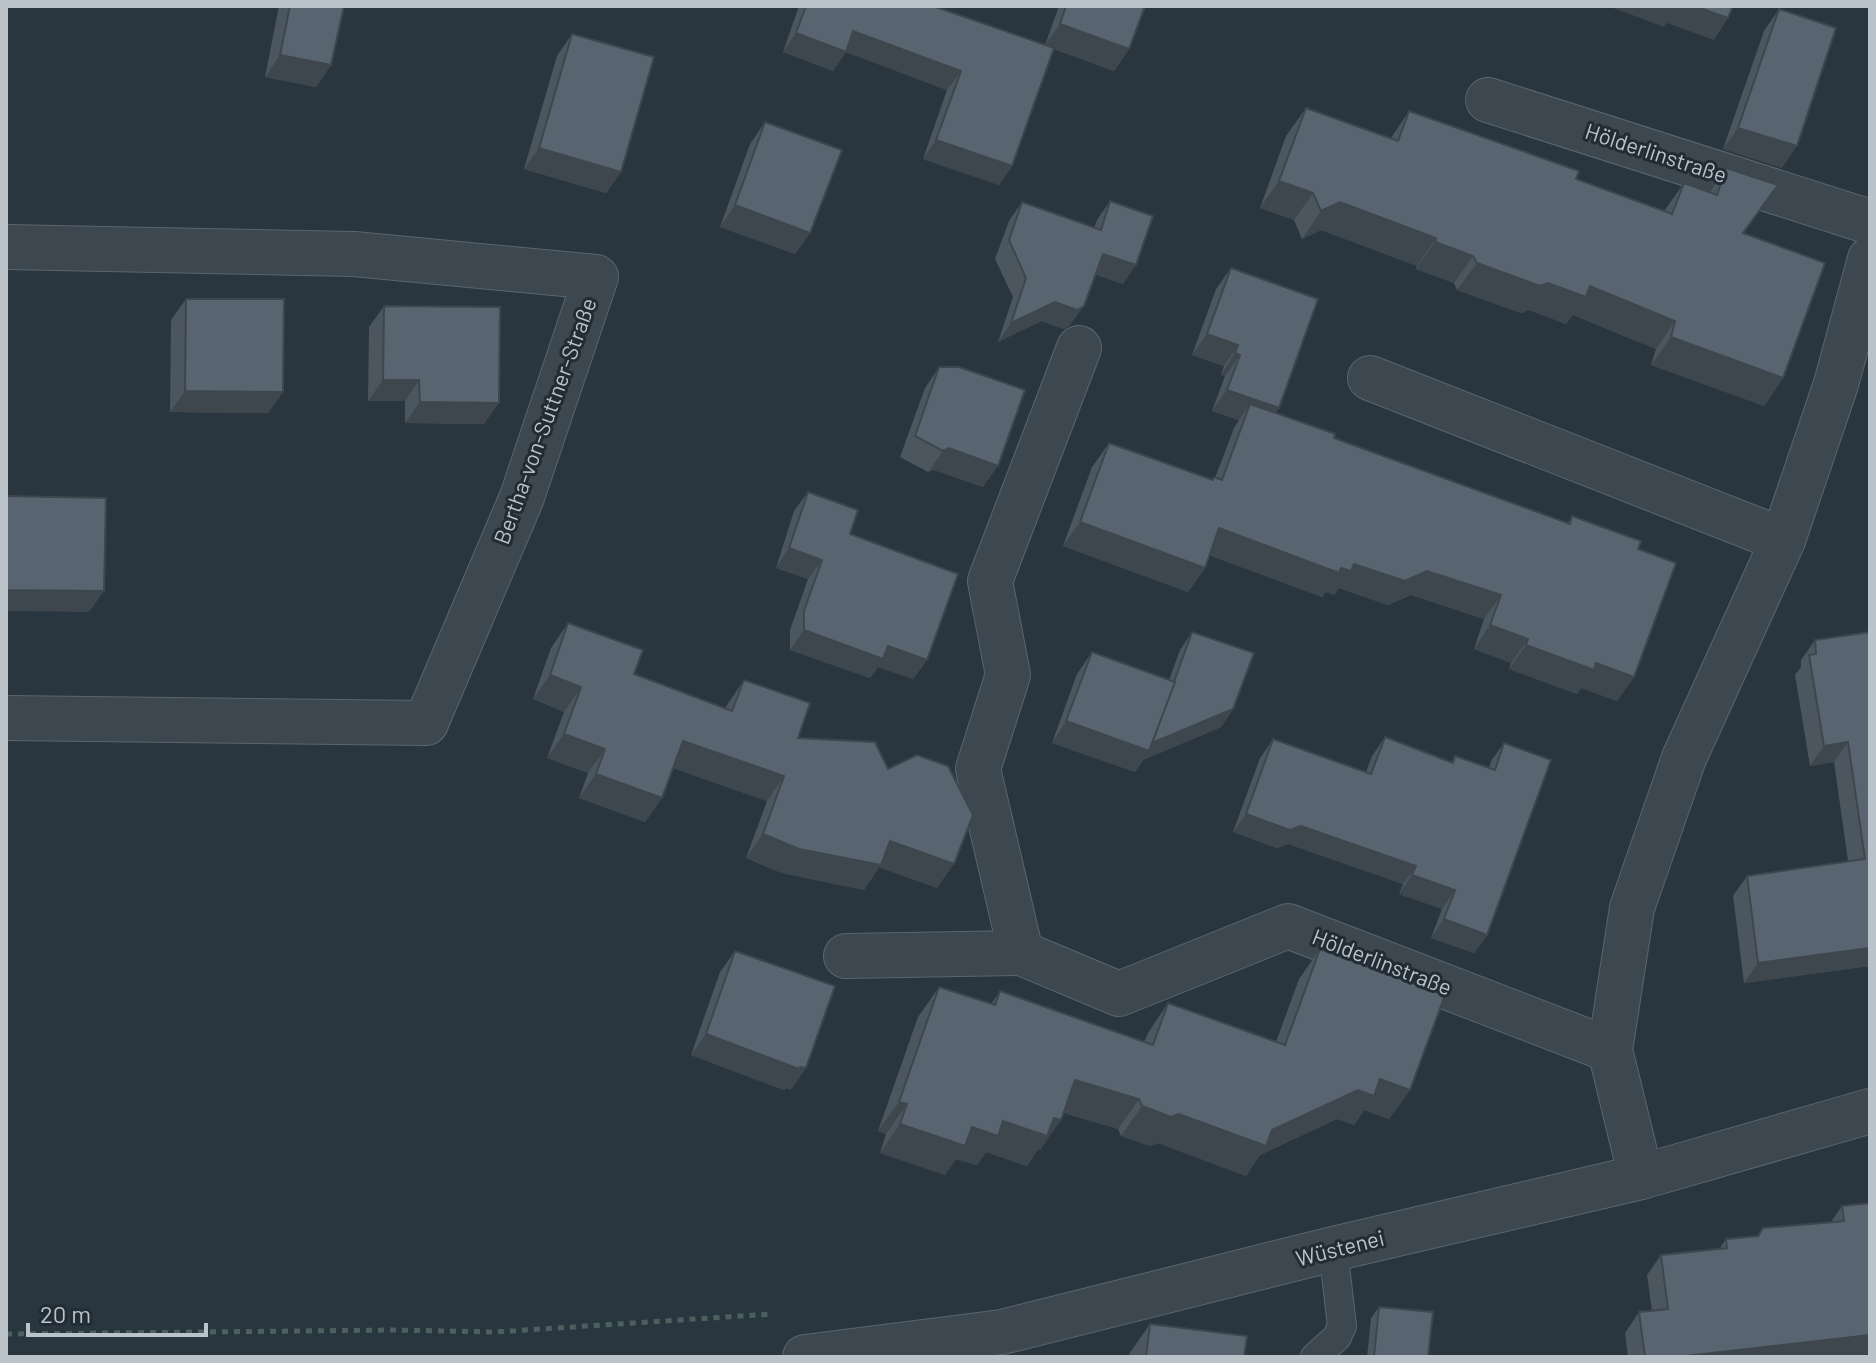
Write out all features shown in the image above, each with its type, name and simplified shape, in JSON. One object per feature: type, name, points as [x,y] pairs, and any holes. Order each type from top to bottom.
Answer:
[{"type":"street","name":"Hölderlinstraße","points":[[1488,100],[1870,222]]},
{"type":"street","name":"Bertha-von-Suttner-Straße","points":[[6,247],[354,254],[596,277],[522,497],[426,723],[6,718]]},
{"type":"street","points":[[1641,1177],[1610,1050],[1632,908],[1684,758],[1783,540],[1836,384],[1870,259]]},
{"type":"street","points":[[1021,953],[978,769],[1008,675],[990,581],[1079,348]]},
{"type":"street","points":[[1370,378],[1783,540]]},
{"type":"street","name":"Hölderlinstraße","points":[[846,956],[1021,953],[1119,994],[1288,926],[1610,1050]]},
{"type":"street","name":"Wüstenei","points":[[805,1357],[1002,1332],[1333,1249],[1641,1177],[1870,1111]]},
{"type":"lane","points":[[1315,1357],[1337,1337],[1342,1326],[1333,1249]]},
{"type":"path","points":[[6,1334],[495,1332],[776,1313]]},
{"type":"building","points":[[290,6],[344,6],[331,65],[280,55]]},
{"type":"building","points":[[806,6],[933,6],[1054,48],[1012,166],[936,140],[961,71],[853,31],[846,52],[796,33]]},
{"type":"building","points":[[1066,6],[1145,6],[1129,49],[1060,24]]},
{"type":"building","points":[[1694,6],[1733,6],[1728,18]]},
{"type":"building","points":[[1779,9],[1836,28],[1797,146],[1738,128]]},
{"type":"building","points":[[572,34],[654,57],[621,172],[539,148]]},
{"type":"building","points":[[1306,108],[1398,141],[1409,111],[1579,171],[1576,179],[1672,214],[1684,183],[1717,195],[1726,168],[1778,185],[1743,233],[1825,263],[1783,378],[1671,337],[1675,321],[1590,286],[1586,297],[1548,283],[1540,286],[1477,263],[1473,256],[1435,242],[1436,238],[1340,202],[1321,211],[1313,193],[1279,181]]},
{"type":"building","points":[[765,122],[842,150],[810,233],[735,205]]},
{"type":"building","points":[[1110,201],[1153,216],[1136,265],[1103,254],[1084,306],[1077,310],[1055,302],[1011,323],[1026,278],[1009,240],[1022,202],[1101,230]]},
{"type":"building","points":[[1231,268],[1318,299],[1279,408],[1227,390],[1240,355],[1235,353],[1238,345],[1207,334]]},
{"type":"building","points":[[186,299],[284,299],[283,392],[185,391]]},
{"type":"building","points":[[384,306],[500,307],[499,403],[420,402],[419,380],[383,380]]},
{"type":"building","points":[[939,367],[959,367],[1025,390],[998,466],[949,448],[943,451],[915,436]]},
{"type":"building","points":[[1250,404],[1570,524],[1572,516],[1641,541],[1638,549],[1676,563],[1634,677],[1596,663],[1594,670],[1526,645],[1528,639],[1490,625],[1501,595],[1427,571],[1405,581],[1354,564],[1351,571],[1341,568],[1339,573],[1219,528],[1205,568],[1080,522],[1109,443],[1213,480],[1214,477],[1222,480]]},
{"type":"building","points":[[808,492],[858,510],[850,534],[958,574],[927,660],[888,646],[883,659],[804,630],[804,611],[822,560],[789,548]]},
{"type":"building","points":[[6,496],[106,498],[104,591],[6,590]]},
{"type":"building","points":[[568,623],[643,650],[634,674],[732,711],[744,680],[810,703],[798,738],[875,742],[888,769],[917,755],[948,766],[973,815],[954,864],[890,841],[881,865],[799,849],[763,834],[784,776],[683,741],[662,798],[596,774],[605,749],[564,734],[581,687],[550,675]]},
{"type":"building","points":[[1192,632],[1254,653],[1233,709],[1152,743]]},
{"type":"building","points":[[1870,632],[1870,948],[1758,963],[1747,876],[1865,859],[1848,742],[1824,746],[1809,655],[1816,654],[1815,640]]},
{"type":"building","points":[[1092,652],[1175,682],[1149,751],[1066,721]]},
{"type":"building","points":[[1385,737],[1453,763],[1455,756],[1495,770],[1504,743],[1551,760],[1487,935],[1444,919],[1455,890],[1412,875],[1416,866],[1301,826],[1290,830],[1246,814],[1273,739],[1371,774]]},
{"type":"building","points":[[1320,949],[1445,995],[1410,1090],[1380,1079],[1374,1096],[1358,1090],[1272,1130],[1266,1146],[1179,1114],[1171,1117],[1142,1106],[1139,1099],[1075,1080],[1061,1120],[1054,1118],[1047,1136],[1003,1121],[998,1136],[972,1127],[965,1146],[900,1124],[907,1104],[899,1102],[939,987],[995,1005],[1000,991],[1153,1045],[1168,1003],[1285,1045]]},
{"type":"building","points":[[735,951],[835,986],[806,1068],[799,1069],[706,1034]]},
{"type":"building","points":[[1870,1203],[1870,1335],[1677,1357],[1645,1357],[1639,1312],[1668,1309],[1661,1255],[1727,1248],[1726,1239],[1758,1236],[1763,1228],[1844,1221],[1842,1206]]},
{"type":"building","points":[[1379,1307],[1433,1312],[1428,1357],[1374,1357]]},
{"type":"building","points":[[1150,1324],[1247,1336],[1244,1357],[1146,1357]]}]
